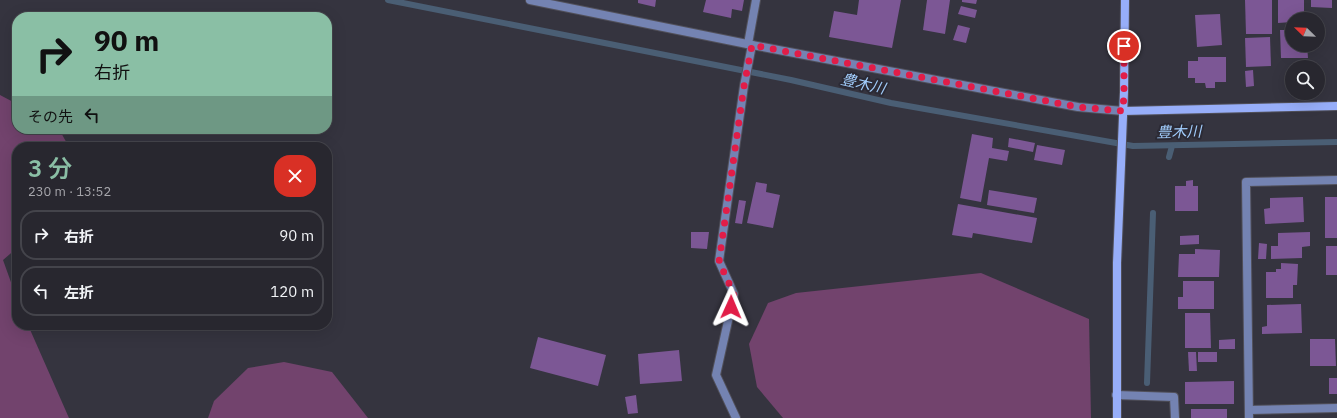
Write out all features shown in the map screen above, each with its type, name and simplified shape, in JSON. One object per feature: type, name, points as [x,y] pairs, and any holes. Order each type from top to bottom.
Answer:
[{"type":"street","points":[[530,0],[750,45],[1078,107],[1123,111],[1337,106]]},
{"type":"street","points":[[736,418],[716,374],[734,294],[719,262],[744,86],[750,58],[750,45],[756,0]]},
{"type":"street","points":[[1117,418],[1117,263],[1124,92],[1124,0]]},
{"type":"street","points":[[1337,180],[1246,182],[1249,414],[1337,408]]},
{"type":"street","points":[[1116,395],[1174,397],[1175,418]]},
{"type":"shaded area","points":[[0,95],[12,101],[12,134],[62,134],[66,142],[12,142],[12,252],[3,260],[12,285],[12,330],[30,330],[69,418],[0,418]]},
{"type":"shaded area","points":[[981,273],[1089,319],[1091,418],[783,418],[757,387],[749,344],[768,303],[796,293]]},
{"type":"shaded area","points":[[284,362],[332,372],[368,418],[208,418],[214,401],[248,368]]},
{"type":"building","points":[[638,0],[656,0],[655,7],[638,3]]},
{"type":"building","points":[[706,0],[744,0],[742,11],[732,9],[731,18],[703,12]]},
{"type":"building","points":[[859,0],[901,0],[892,48],[829,37],[834,11],[857,15]]},
{"type":"building","points":[[927,0],[950,0],[945,34],[923,30]]},
{"type":"building","points":[[962,0],[977,0],[976,4],[962,2]]},
{"type":"building","points":[[1245,0],[1272,0],[1272,34],[1246,34]]},
{"type":"building","points":[[1278,0],[1304,0],[1304,12],[1285,12],[1285,22],[1278,23]]},
{"type":"building","points":[[1311,0],[1332,0],[1332,8],[1311,7]]},
{"type":"building","points":[[961,6],[977,10],[975,18],[958,14]]},
{"type":"building","points":[[1220,14],[1222,45],[1197,47],[1195,15]]},
{"type":"building","points":[[958,25],[970,28],[966,43],[953,40]]},
{"type":"building","points":[[1280,30],[1285,30],[1285,52],[1308,52],[1308,58],[1281,58]]},
{"type":"building","points":[[1270,37],[1271,66],[1246,67],[1245,38]]},
{"type":"building","points":[[1198,57],[1226,57],[1226,82],[1215,82],[1215,88],[1206,88],[1205,83],[1195,83],[1195,78],[1188,78],[1188,61],[1198,61]]},
{"type":"building","points":[[1253,70],[1254,86],[1246,87],[1245,71]]},
{"type":"building","points":[[972,134],[993,138],[992,148],[1009,151],[1007,161],[989,158],[981,202],[960,198]]},
{"type":"building","points":[[1009,138],[1035,143],[1033,152],[1008,147]]},
{"type":"building","points":[[1037,145],[1065,150],[1062,165],[1034,160]]},
{"type":"building","points":[[1193,180],[1193,186],[1198,186],[1198,211],[1175,211],[1175,186],[1186,186],[1186,181]]},
{"type":"building","points":[[756,182],[767,184],[766,192],[780,195],[773,228],[747,223]]},
{"type":"building","points":[[989,190],[1037,198],[1034,213],[987,205]]},
{"type":"building","points":[[1303,197],[1304,222],[1265,224],[1264,209],[1270,208],[1270,198]]},
{"type":"building","points":[[1325,197],[1337,197],[1337,238],[1325,238]]},
{"type":"building","points":[[739,200],[746,201],[742,224],[735,223]]},
{"type":"building","points":[[958,204],[1037,218],[1032,243],[973,233],[972,238],[952,235]]},
{"type":"building","points":[[691,232],[709,232],[707,249],[691,248]]},
{"type":"building","points":[[1310,232],[1310,246],[1302,247],[1302,258],[1271,259],[1271,246],[1278,246],[1278,233]]},
{"type":"building","points":[[1199,235],[1199,244],[1180,245],[1180,236]]},
{"type":"building","points":[[1259,243],[1267,244],[1266,259],[1258,259]]},
{"type":"building","points":[[1326,246],[1337,246],[1337,275],[1326,275]]},
{"type":"building","points":[[1195,249],[1220,250],[1219,277],[1178,277],[1179,254],[1195,254]]},
{"type":"building","points":[[1281,263],[1298,264],[1297,285],[1293,285],[1293,298],[1266,298],[1266,272],[1276,272],[1276,269],[1281,269]]},
{"type":"building","points":[[1183,281],[1214,281],[1214,309],[1178,309],[1178,297],[1183,297]]},
{"type":"building","points":[[1301,304],[1302,333],[1262,334],[1262,327],[1267,326],[1267,305]]},
{"type":"building","points":[[1185,313],[1210,313],[1211,348],[1185,348]]},
{"type":"building","points":[[538,337],[606,355],[598,386],[530,368]]},
{"type":"building","points":[[1235,339],[1235,349],[1219,349],[1219,340]]},
{"type":"building","points":[[1310,339],[1335,339],[1336,366],[1310,366]]},
{"type":"building","points":[[679,350],[682,381],[640,384],[638,354]]},
{"type":"building","points":[[1188,352],[1196,352],[1197,371],[1189,371]]},
{"type":"building","points":[[1198,352],[1217,352],[1217,362],[1198,362]]},
{"type":"building","points":[[1329,378],[1337,378],[1337,394],[1329,394]]},
{"type":"building","points":[[1234,381],[1234,404],[1185,404],[1185,382]]},
{"type":"building","points":[[636,395],[638,413],[628,414],[625,397]]},
{"type":"building","points":[[1191,409],[1227,409],[1227,418],[1191,418]]},
{"type":"waterway","name":"豊木川","points":[[388,0],[791,80],[891,103],[1133,146],[1337,142]]},
{"type":"waterway","points":[[1169,157],[1172,146]]},
{"type":"waterway","points":[[1147,383],[1153,213]]},
{"type":"route","points":[[731,307],[734,294],[719,262],[744,86],[752,45],[1078,107],[1123,111],[1124,46]]}]
